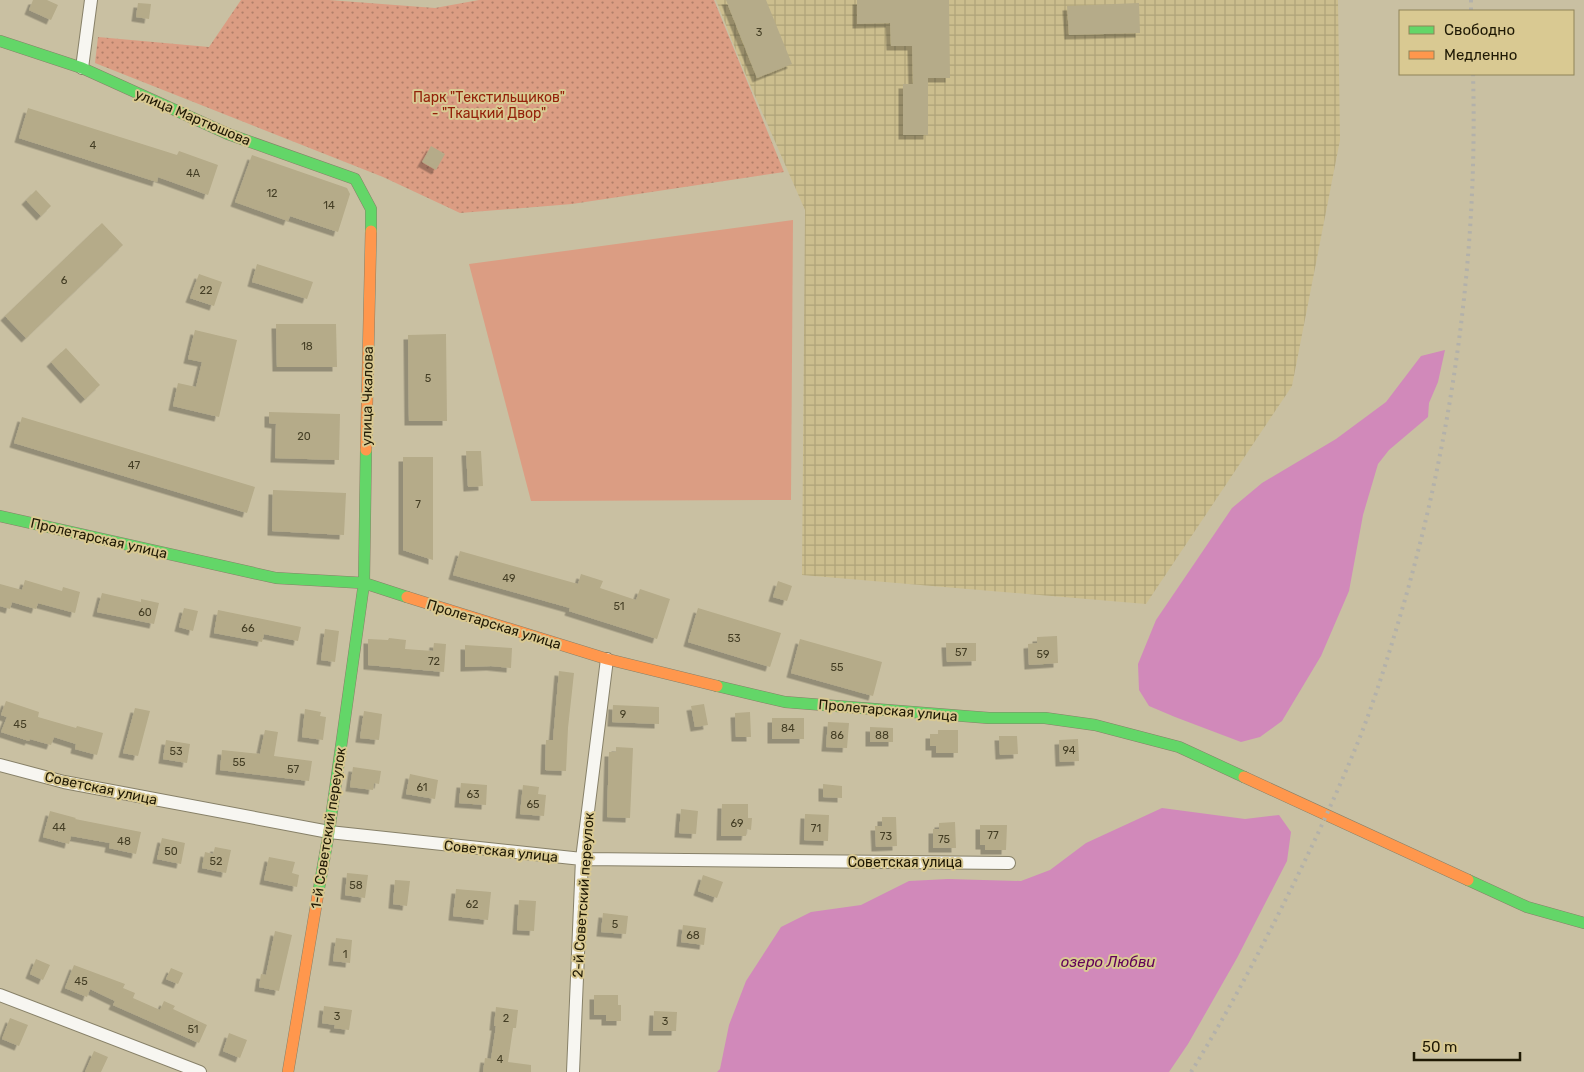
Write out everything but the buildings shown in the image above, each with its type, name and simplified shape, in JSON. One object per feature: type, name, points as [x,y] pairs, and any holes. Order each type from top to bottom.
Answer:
[{"type":"street","points":[[82,68],[91,0]]},
{"type":"street","name":"улица Мартюшова","points":[[0,41],[82,68],[228,134],[355,179],[371,209]]},
{"type":"street","name":"улица Чкалова","points":[[364,583],[371,209]]},
{"type":"street","name":"Пролетарская улица","points":[[0,516],[276,578],[364,583],[607,659],[785,702],[989,718],[1045,718],[1095,725],[1179,747],[1527,907],[1584,923]]},
{"type":"street","name":"1-й Советский переулок","points":[[288,1072],[329,832],[364,583]]},
{"type":"street","name":"2-й Советский переулок","points":[[573,1072],[582,860],[607,659]]},
{"type":"street","name":"Советская улица","points":[[0,765],[64,782],[329,832],[582,860],[1009,863]]},
{"type":"street","points":[[0,995],[200,1072]]},
{"type":"shaded area","points":[[716,0],[1338,0],[1340,140],[1292,386],[1146,604],[802,575],[805,210],[745,73]]},
{"type":"green space","name":"Парк \"Текстильщиков\" - \"Ткацкий Двор\"","points":[[241,0],[329,0],[435,8],[479,0],[714,0],[784,172],[572,204],[460,213],[383,177],[95,63],[98,37],[209,47]]},
{"type":"green space","points":[[793,220],[791,500],[531,501],[469,264]]},
{"type":"water","points":[[1445,350],[1438,382],[1429,403],[1428,417],[1389,450],[1378,464],[1363,515],[1349,591],[1321,656],[1282,721],[1260,737],[1241,742],[1149,706],[1139,690],[1138,664],[1156,620],[1232,508],[1262,483],[1336,439],[1386,402],[1421,356]]},
{"type":"water","name":"озеро Любви","points":[[1162,808],[1245,819],[1279,815],[1291,832],[1287,861],[1237,958],[1188,1044],[1169,1072],[717,1072],[720,1069],[729,1025],[746,981],[781,927],[811,912],[861,905],[909,881],[948,879],[1021,881],[1050,870],[1086,843]]},
{"type":"railway","points":[[1471,0],[1471,10]]},
{"type":"railway","points":[[1191,1072],[1255,960],[1326,815],[1367,720],[1406,596],[1423,532],[1437,467],[1450,403],[1459,337],[1467,272],[1471,206],[1474,140],[1473,75]]},
{"type":"traffic: fast","points":[[0,41],[82,68],[228,134],[355,179],[371,209],[371,231]]},
{"type":"traffic: fast","points":[[318,894],[329,832],[364,583],[366,450]]},
{"type":"traffic: fast","points":[[0,516],[276,578],[364,583],[407,597]]},
{"type":"traffic: fast","points":[[717,686],[785,702],[989,718],[1045,718],[1095,725],[1179,747],[1244,777]]},
{"type":"traffic: fast","points":[[1468,880],[1527,907],[1584,923]]},
{"type":"traffic: slow","points":[[366,450],[371,231]]},
{"type":"traffic: slow","points":[[407,597],[607,659],[717,686]]},
{"type":"traffic: slow","points":[[1244,777],[1468,880]]},
{"type":"traffic: slow","points":[[288,1072],[318,894]]}]
